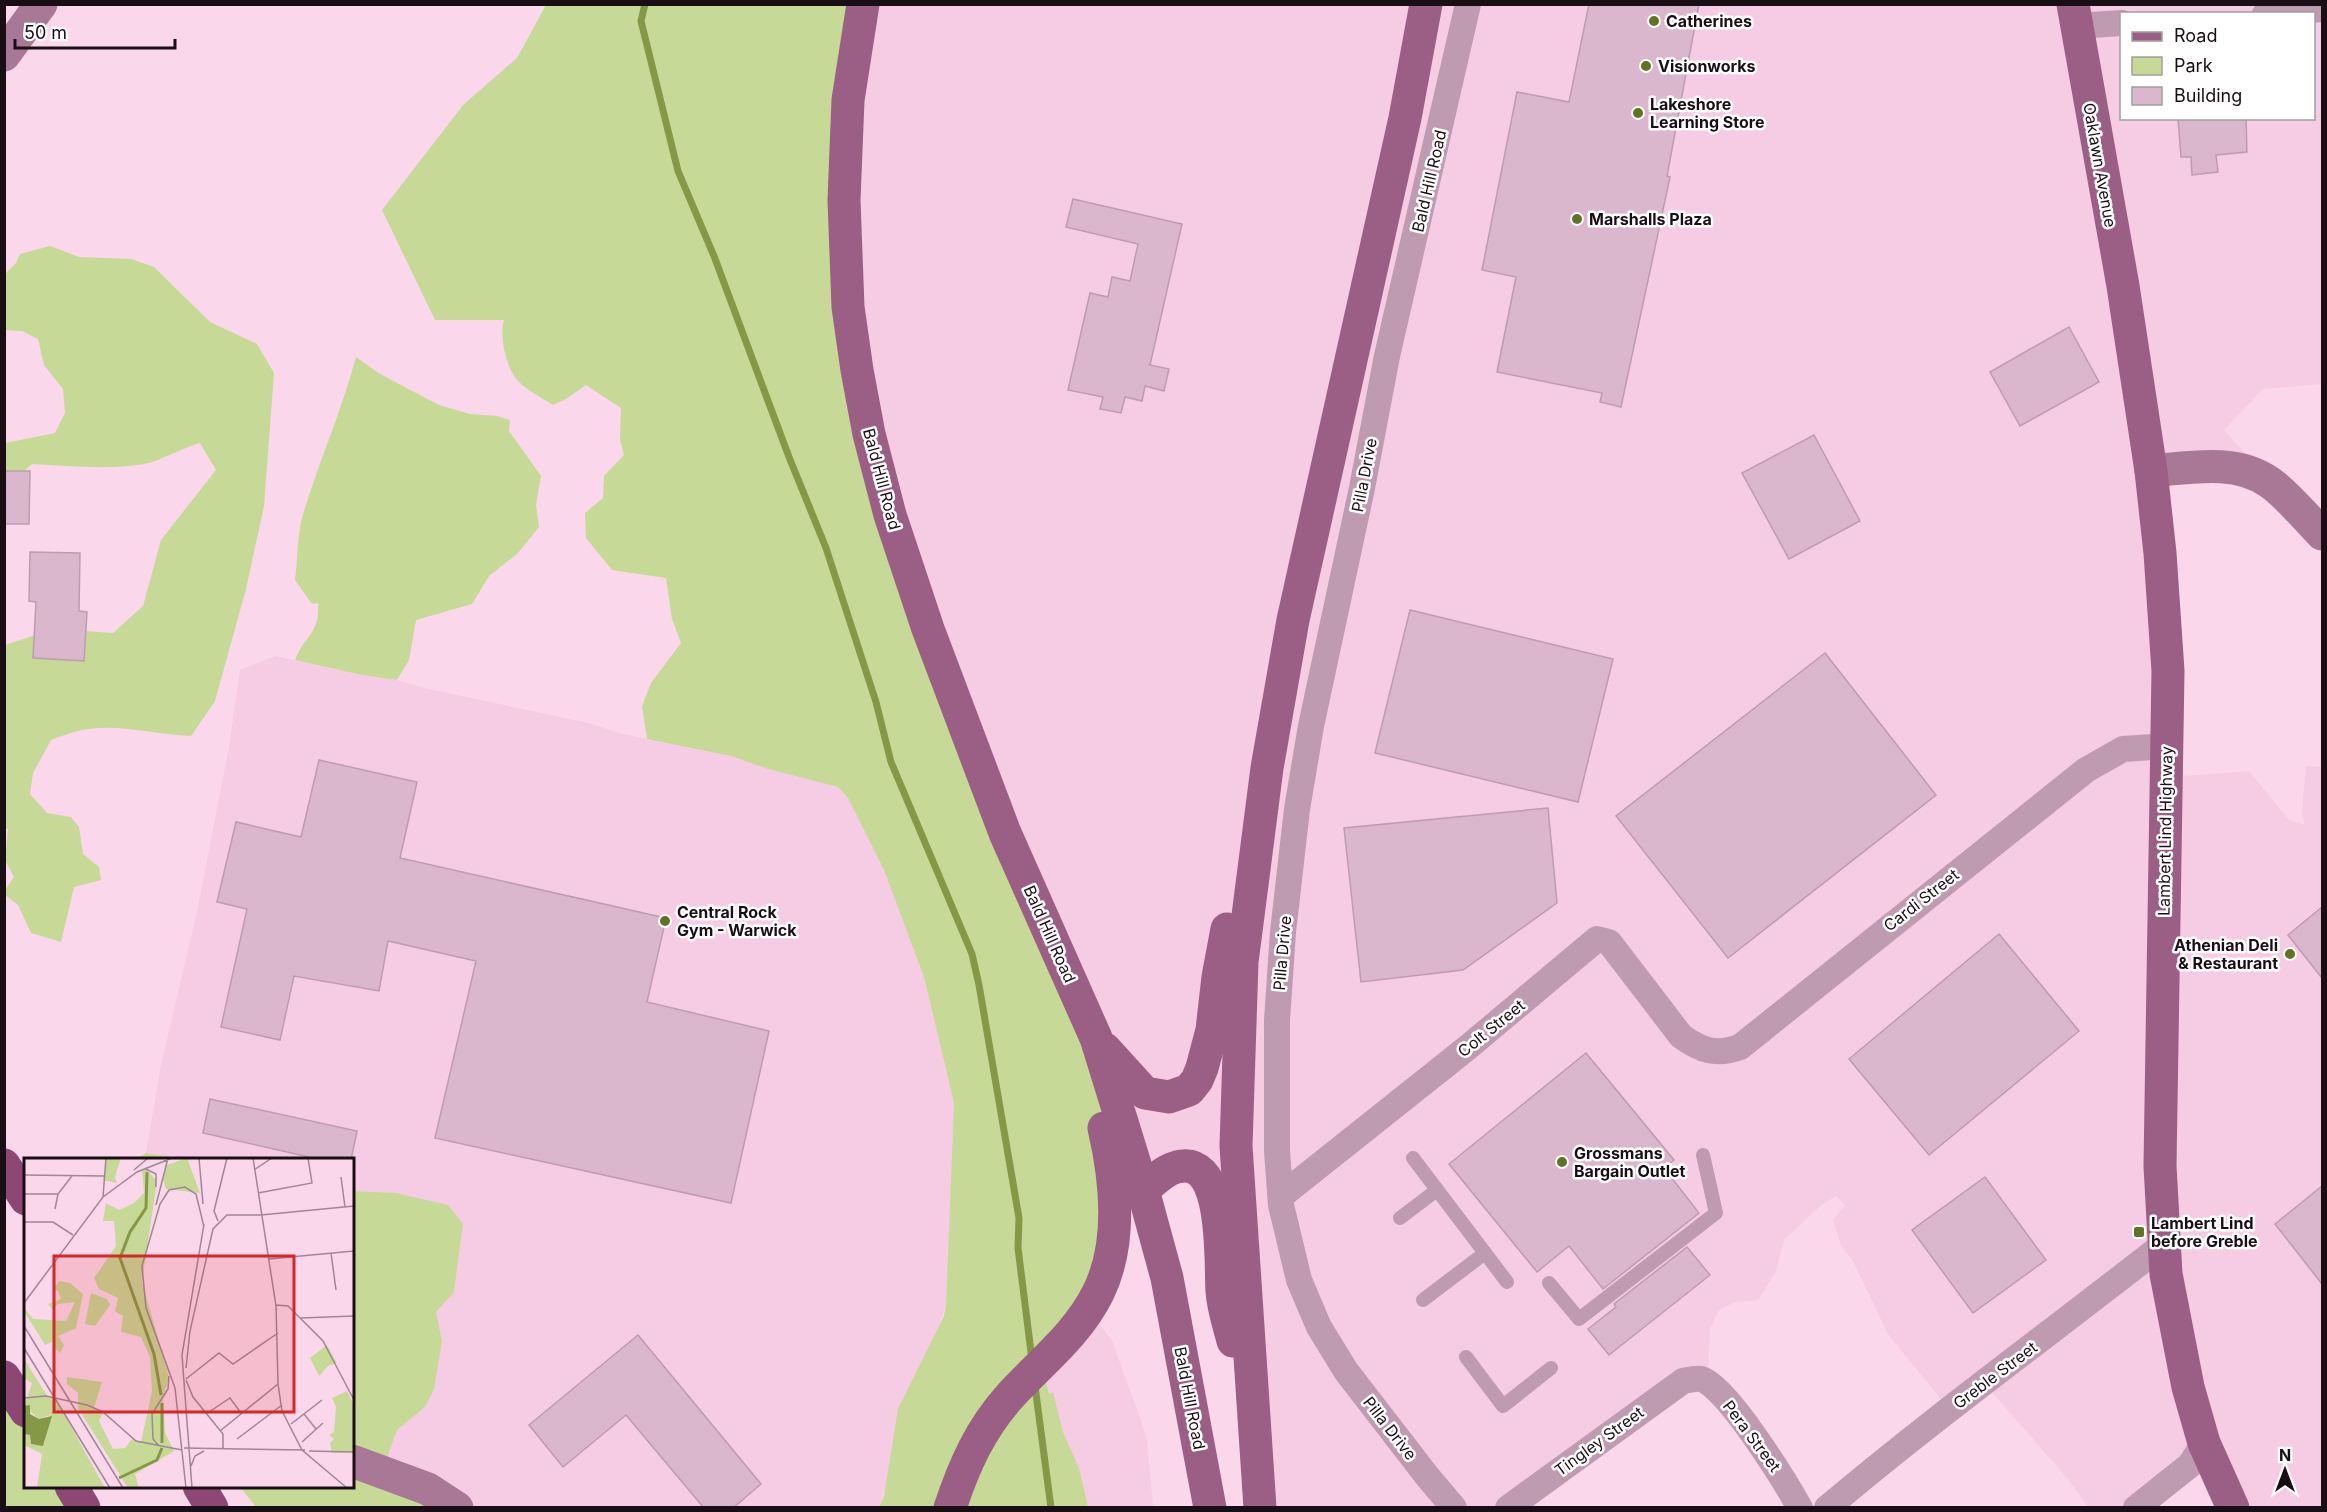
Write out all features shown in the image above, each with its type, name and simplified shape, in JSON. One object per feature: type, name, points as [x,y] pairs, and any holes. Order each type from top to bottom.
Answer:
[{"type":"highway","points":[[4,1165],[24,1196]]},
{"type":"highway","points":[[4,1377],[24,1408]]},
{"type":"highway","points":[[72,1488],[84,1508]]},
{"type":"highway","points":[[200,1488],[212,1508]]},
{"type":"main road","name":"Bald Hill Road","points":[[863,4],[848,99],[844,200],[848,307],[869,434],[889,509],[928,629],[1005,832],[1096,1038],[1143,1190],[1167,1278],[1210,1508]]},
{"type":"main road","points":[[1096,1038],[1132,1082],[1145,1092],[1169,1097],[1189,1090],[1197,1080],[1212,1030],[1218,977],[1260,748],[1293,620],[1405,118],[1426,4]]},
{"type":"main road","name":"Oaklawn Avenue","points":[[2075,15],[2129,325]]},
{"type":"main road","name":"Lambert Lind Highway","points":[[2129,325],[2151,471],[2160,553],[2168,671],[2160,1166],[2166,1274],[2188,1387],[2204,1443],[2233,1508]]},
{"type":"main road","points":[[1260,1508],[1236,1146],[1242,962],[1267,768],[1293,620]]},
{"type":"main road","points":[[950,1508],[962,1470],[982,1431],[1009,1397],[1066,1341],[1078,1325],[1098,1292],[1110,1252],[1114,1213],[1112,1164],[1076,994]]},
{"type":"main road","points":[[1143,1190],[1164,1173],[1178,1166],[1199,1171],[1211,1184],[1216,1201],[1222,1295],[1254,1440]]},
{"type":"main road","name":"Lambert Lind Highway","points":[[2204,1443],[2212,1508]]},
{"type":"street","name":"Bald Hill Road","points":[[1387,356],[1468,4]]},
{"type":"street","points":[[4,55],[37,6]]},
{"type":"street","points":[[2288,12],[2322,9]]},
{"type":"street","points":[[2075,15],[2120,23]]},
{"type":"street","name":"Pilla Drive","points":[[1387,356],[1362,488],[1311,726],[1297,809],[1283,932],[1277,1020],[1277,1151],[1283,1214],[1299,1280],[1319,1327],[1346,1371],[1454,1508]]},
{"type":"street","points":[[2151,471],[2222,466],[2248,472],[2270,482],[2322,534]]},
{"type":"street","name":"Cardi Street","points":[[1681,1036],[1695,1046],[1711,1052],[1740,1047],[2086,770],[2123,749],[2168,746]]},
{"type":"street","name":"Colt Street","points":[[1281,1196],[1467,1048],[1597,939],[1610,942],[1681,1036]]},
{"type":"street","name":"Greble Street","points":[[1827,1508],[1908,1440],[2164,1244]]},
{"type":"street","points":[[4,1377],[24,1381]]},
{"type":"street","name":"Tingley Street","points":[[1508,1508],[1634,1414],[1683,1381],[1693,1379]]},
{"type":"street","name":"Pera Street","points":[[1693,1379],[1701,1379],[1709,1383],[1723,1397],[1778,1469],[1800,1508]]},
{"type":"street","points":[[2136,1508],[2190,1466],[2204,1443]]},
{"type":"street","points":[[354,1462],[428,1489],[457,1508]]},
{"type":"lane","points":[[1549,1282],[1579,1319],[1716,1213],[1703,1155]]},
{"type":"lane","points":[[1413,1158],[1507,1282]]},
{"type":"lane","points":[[1400,1218],[1437,1190]]},
{"type":"lane","points":[[1423,1300],[1485,1253]]},
{"type":"lane","points":[[1466,1358],[1503,1406],[1551,1368]]},
{"type":"shaded area","points":[[863,5],[2322,5],[2322,384],[2263,389],[2224,430],[2262,472],[2162,471],[2170,777],[2249,771],[2289,820],[2305,825],[2302,812],[2306,766],[2322,767],[2322,1507],[2215,1507],[2207,1450],[2137,1507],[2088,1507],[2069,1480],[1989,1389],[1947,1407],[1888,1334],[1852,1259],[1841,1246],[1833,1220],[1845,1205],[1836,1196],[1820,1206],[1784,1240],[1776,1271],[1758,1300],[1735,1302],[1719,1310],[1710,1329],[1708,1376],[1510,1507],[1261,1507],[1200,1175],[1150,1196],[906,573],[850,294]]},
{"type":"shaded area","points":[[275,656],[362,675],[397,680],[424,688],[588,723],[623,734],[731,756],[768,769],[838,787],[848,798],[884,869],[924,977],[954,1103],[946,1305],[879,1507],[447,1507],[382,1471],[397,1430],[425,1407],[442,1341],[436,1312],[454,1292],[463,1224],[396,1193],[354,1191],[354,1158],[172,1158],[146,1153],[161,1065],[197,912],[229,747],[240,670]]},
{"type":"shaded area","points":[[1095,1318],[1112,1341],[1147,1440],[1153,1507],[1088,1507],[1079,1468],[1054,1412],[1041,1368]]},
{"type":"green space","points":[[546,5],[863,5],[850,83],[872,450],[1078,995],[1115,1171],[1111,1253],[1044,1374],[1049,1394],[1053,1392],[1063,1432],[1079,1468],[1088,1507],[879,1507],[884,1496],[898,1409],[944,1316],[954,1103],[924,977],[884,870],[848,798],[838,787],[768,769],[731,756],[647,739],[642,706],[651,683],[681,643],[672,619],[666,578],[612,570],[586,538],[585,513],[603,498],[604,476],[624,455],[620,440],[621,408],[586,385],[553,405],[525,387],[513,374],[507,359],[502,334],[504,320],[435,320],[382,210],[464,104],[517,58]]},
{"type":"green space","points":[[50,246],[79,257],[131,259],[154,267],[210,322],[257,344],[274,373],[264,506],[246,589],[215,701],[191,736],[106,728],[78,731],[51,740],[33,773],[30,794],[47,813],[71,817],[79,827],[83,854],[99,867],[101,880],[74,887],[61,942],[31,933],[18,905],[5,895],[5,890],[14,877],[5,860],[8,829],[4,828],[5,645],[54,629],[113,633],[143,606],[161,540],[216,470],[200,443],[144,464],[130,466],[88,467],[32,464],[5,488],[5,443],[55,433],[65,413],[63,389],[44,365],[38,339],[22,331],[5,330],[5,274],[16,263],[20,254]]},
{"type":"green space","points":[[356,357],[380,374],[439,405],[470,414],[497,416],[510,420],[509,431],[541,476],[536,505],[539,527],[518,553],[489,576],[472,604],[416,620],[409,660],[397,680],[362,675],[295,660],[317,622],[318,614],[318,603],[312,604],[295,580],[302,519]]},
{"type":"green space","points":[[146,1153],[176,1158],[138,1158]]},
{"type":"green space","points":[[354,1191],[396,1193],[448,1205],[463,1224],[454,1292],[436,1312],[442,1341],[434,1389],[425,1407],[397,1430],[382,1472],[447,1507],[256,1507],[241,1488],[354,1488]]},
{"type":"green space","points":[[4,1378],[24,1409],[24,1488],[71,1488],[81,1507],[5,1507]]},
{"type":"building","name":"Marshalls Plaza","points":[[1589,4],[1699,4],[1667,176],[1670,177],[1621,407],[1600,402],[1602,393],[1497,372],[1516,277],[1482,270],[1517,92],[1569,102]]},
{"type":"building","points":[[2178,120],[2246,120],[2247,152],[2216,155],[2218,172],[2192,175],[2191,157],[2181,157]]},
{"type":"building","points":[[1073,199],[1182,224],[1150,365],[1169,369],[1164,391],[1145,386],[1142,401],[1125,397],[1121,413],[1100,409],[1103,397],[1068,390],[1090,293],[1108,297],[1112,277],[1130,281],[1138,244],[1066,227]]},
{"type":"building","points":[[2069,327],[2099,382],[2020,426],[1990,372]]},
{"type":"building","points":[[1814,435],[1860,521],[1789,559],[1742,473]]},
{"type":"building","points":[[4,471],[30,471],[29,524],[4,524]]},
{"type":"building","points":[[30,552],[80,553],[79,611],[87,612],[84,661],[33,658],[36,602],[29,601]]},
{"type":"building","points":[[1410,610],[1613,659],[1578,802],[1375,753]]},
{"type":"building","points":[[1825,653],[1936,795],[1728,958],[1616,816]]},
{"type":"building","points":[[319,760],[417,782],[400,858],[666,918],[647,1002],[769,1031],[731,1203],[435,1138],[476,961],[388,941],[379,991],[294,976],[280,1040],[221,1027],[247,909],[217,902],[236,822],[301,837]]},
{"type":"building","points":[[1548,808],[1557,903],[1463,970],[1361,982],[1344,828]]},
{"type":"building","points":[[2322,907],[2322,978],[2288,935]]},
{"type":"building","points":[[1999,934],[2079,1031],[1929,1155],[1849,1059]]},
{"type":"building","name":"Grossmans Bargain Outlet","points":[[1586,1053],[1674,1160],[1664,1168],[1699,1213],[1603,1289],[1569,1246],[1537,1272],[1449,1164]]},
{"type":"building","points":[[210,1099],[357,1131],[351,1158],[313,1158],[203,1133]]},
{"type":"building","points":[[1985,1177],[2046,1260],[1973,1313],[1912,1230]]},
{"type":"building","points":[[2322,1186],[2322,1284],[2275,1224]]},
{"type":"building","points":[[1687,1247],[1710,1275],[1609,1355],[1588,1329],[1616,1307],[1614,1304]]},
{"type":"building","points":[[638,1335],[761,1484],[733,1508],[704,1508],[626,1415],[563,1467],[529,1425]]},
{"type":"waterway","points":[[645,4],[641,21],[678,171],[714,256],[789,457],[826,548],[876,702],[891,762],[972,954],[1019,1218],[1018,1248],[1032,1360]]},
{"type":"waterway","points":[[1035,1386],[1051,1508]]},
{"type":"place","name":"Catherines","points":[[1654,21]]},
{"type":"place","name":"Visionworks","points":[[1646,66]]},
{"type":"place","name":"Lakeshore Learning Store","points":[[1638,113]]},
{"type":"place","name":"Marshalls Plaza","points":[[1577,219]]},
{"type":"place","name":"Central Rock Gym - Warwick","points":[[665,921]]},
{"type":"place","name":"Athenian Deli & Restaurant","points":[[2290,954]]},
{"type":"place","name":"Grossmans Bargain Outlet","points":[[1562,1162]]},
{"type":"place","name":"Lambert Lind before Greble","points":[[2139,1232]]}]
